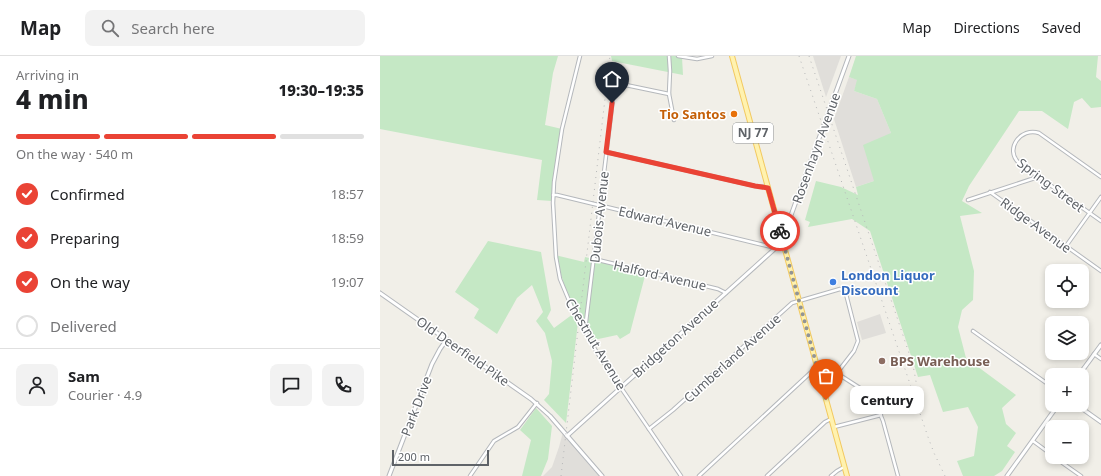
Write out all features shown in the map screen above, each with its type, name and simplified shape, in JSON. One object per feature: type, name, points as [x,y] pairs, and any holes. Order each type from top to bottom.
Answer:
[{"type":"main road","name":"NJ 77","points":[[732,56],[847,476]]},
{"type":"street","name":"Chestnut Avenue","points":[[580,56],[561,138],[553,195],[556,257],[560,279],[584,331],[681,476]]},
{"type":"street","points":[[669,56],[669,94],[674,120]]},
{"type":"street","points":[[678,56],[697,59],[712,56]]},
{"type":"street","name":"Rosenhayn Avenue","points":[[782,239],[849,56]]},
{"type":"street","name":"Dubois Avenue","points":[[584,331],[613,95],[617,86],[621,84],[669,94]]},
{"type":"street","name":"Spring Street","points":[[1101,176],[1039,133],[1032,131],[1027,132],[1018,137],[1015,142],[1013,150],[1014,158],[1038,177],[1101,221]]},
{"type":"street","points":[[606,152],[768,188]]},
{"type":"street","points":[[968,200],[1038,177]]},
{"type":"street","name":"Ridge Avenue","points":[[990,192],[1101,271]]},
{"type":"street","name":"Edward Avenue","points":[[553,195],[776,248]]},
{"type":"street","points":[[1066,246],[1101,197]]},
{"type":"street","name":"Bridgeton Avenue","points":[[567,436],[776,248],[782,239]]},
{"type":"street","name":"Halford Avenue","points":[[594,259],[718,289],[726,293]]},
{"type":"street","name":"Cumberland Avenue","points":[[649,429],[673,410],[792,303],[837,290],[842,290],[846,294],[858,341],[854,350],[837,373]]},
{"type":"street","name":"Old Deerfield Pike","points":[[380,293],[536,403],[545,411],[602,476]]},
{"type":"street","points":[[973,331],[1045,382]]},
{"type":"street","name":"Park Drive","points":[[389,476],[432,364],[440,349],[448,340]]},
{"type":"street","points":[[1085,368],[1101,345]]},
{"type":"street","points":[[1094,354],[1101,359]]},
{"type":"street","points":[[699,476],[821,363],[868,395],[876,404],[881,415],[898,476]]},
{"type":"street","points":[[470,476],[494,441],[518,427],[536,403]]},
{"type":"street","points":[[1007,476],[1053,412]]},
{"type":"street","points":[[1087,412],[1101,422]]},
{"type":"street","points":[[833,427],[881,415]]},
{"type":"street","points":[[767,476],[825,422],[831,419]]},
{"type":"street","points":[[1033,441],[1045,450]]},
{"type":"street","points":[[1064,464],[1080,476]]},
{"type":"street","points":[[831,476],[844,467]]},
{"type":"shaded area","points":[[813,56],[841,56],[826,97]]},
{"type":"shaded area","points":[[849,77],[858,80],[854,91],[877,99],[891,133],[874,181],[856,187],[834,119]]},
{"type":"shaded area","points":[[880,314],[886,333],[862,340],[857,322]]},
{"type":"shaded area","points":[[563,432],[602,476],[543,476],[552,467]]},
{"type":"green space","points":[[380,56],[558,56],[553,73],[545,125],[562,129],[554,175],[552,201],[537,200],[542,160],[380,129]]},
{"type":"green space","points":[[611,56],[682,57],[683,75],[612,61]]},
{"type":"green space","points":[[856,56],[1098,56],[1096,77],[1101,81],[1101,107],[1091,108],[1082,98],[1074,102],[1068,129],[1042,111],[1019,111],[969,186],[962,201],[982,213],[960,216],[974,271],[973,300],[962,310],[958,327],[966,358],[1016,395],[1002,408],[1006,424],[1016,433],[1007,446],[1015,452],[1002,471],[994,476],[963,476],[957,461],[974,456],[978,427],[968,407],[943,412],[930,375],[918,377],[870,231],[852,219],[808,227],[810,222],[805,220],[816,181],[841,187],[858,195],[856,187],[874,181],[863,145],[891,133],[877,99],[854,91],[857,80],[849,77]]},
{"type":"green space","points":[[488,241],[541,252],[551,310],[547,318],[554,328],[573,314],[555,255],[584,262],[585,257],[646,272],[630,333],[620,339],[617,335],[589,341],[578,322],[566,423],[544,400],[549,394],[552,361],[545,333],[536,321],[543,312],[532,285],[517,298],[497,334],[474,318],[479,309],[455,292]]},
{"type":"green space","points":[[536,408],[552,426],[548,459],[541,476],[522,476],[531,440],[520,430]]},
{"type":"railway","points":[[561,476],[610,56]]},
{"type":"railway","points":[[799,56],[928,437],[945,476]]},
{"type":"railway","points":[[809,56],[913,365],[919,398]]},
{"type":"way so far","points":[[780,231],[826,400]]},
{"type":"place","name":"Tio Santos","points":[[734,114]]},
{"type":"place","name":"London Liquor Discount","points":[[833,282]]},
{"type":"place","name":"BPS Warehouse","points":[[882,361]]},
{"type":"place","name":"Century","points":[[826,400]]},
{"type":"route","points":[[612,103],[606,152],[761,188],[768,188],[780,231]]}]
